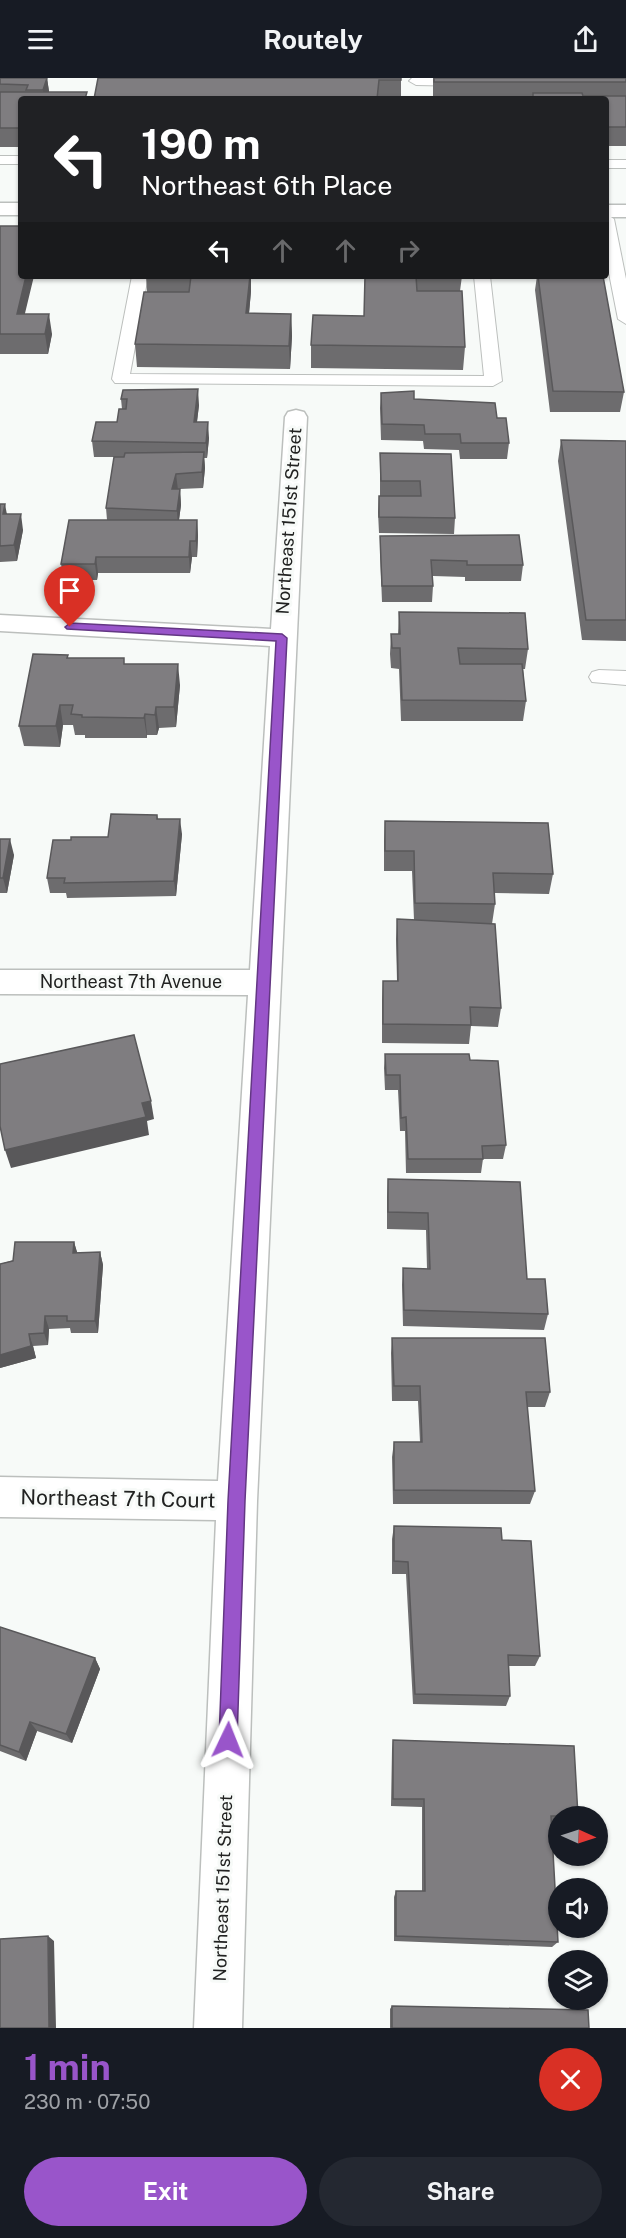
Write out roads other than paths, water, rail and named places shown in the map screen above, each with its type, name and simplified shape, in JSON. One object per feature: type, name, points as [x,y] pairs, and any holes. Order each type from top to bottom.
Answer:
[{"type":"street","points":[[0,209],[18,209]]},
{"type":"street","points":[[609,211],[626,211]]},
{"type":"street","name":"Northeast 151st Street","points":[[218,2028],[237,1501],[263,983],[296,417]]},
{"type":"street","points":[[0,623],[282,638]]},
{"type":"street","name":"Northeast 7th Avenue","points":[[0,982],[263,983]]},
{"type":"street","name":"Northeast 7th Court","points":[[0,1497],[237,1501]]},
{"type":"lane","points":[[415,96],[416,80],[484,82]]},
{"type":"lane","points":[[0,160],[18,160]]},
{"type":"lane","points":[[609,164],[626,164]]},
{"type":"lane","points":[[609,247],[611,266],[626,319]]},
{"type":"lane","points":[[139,279],[121,379],[493,381],[482,279]]},
{"type":"lane","points":[[599,678],[626,678]]}]
